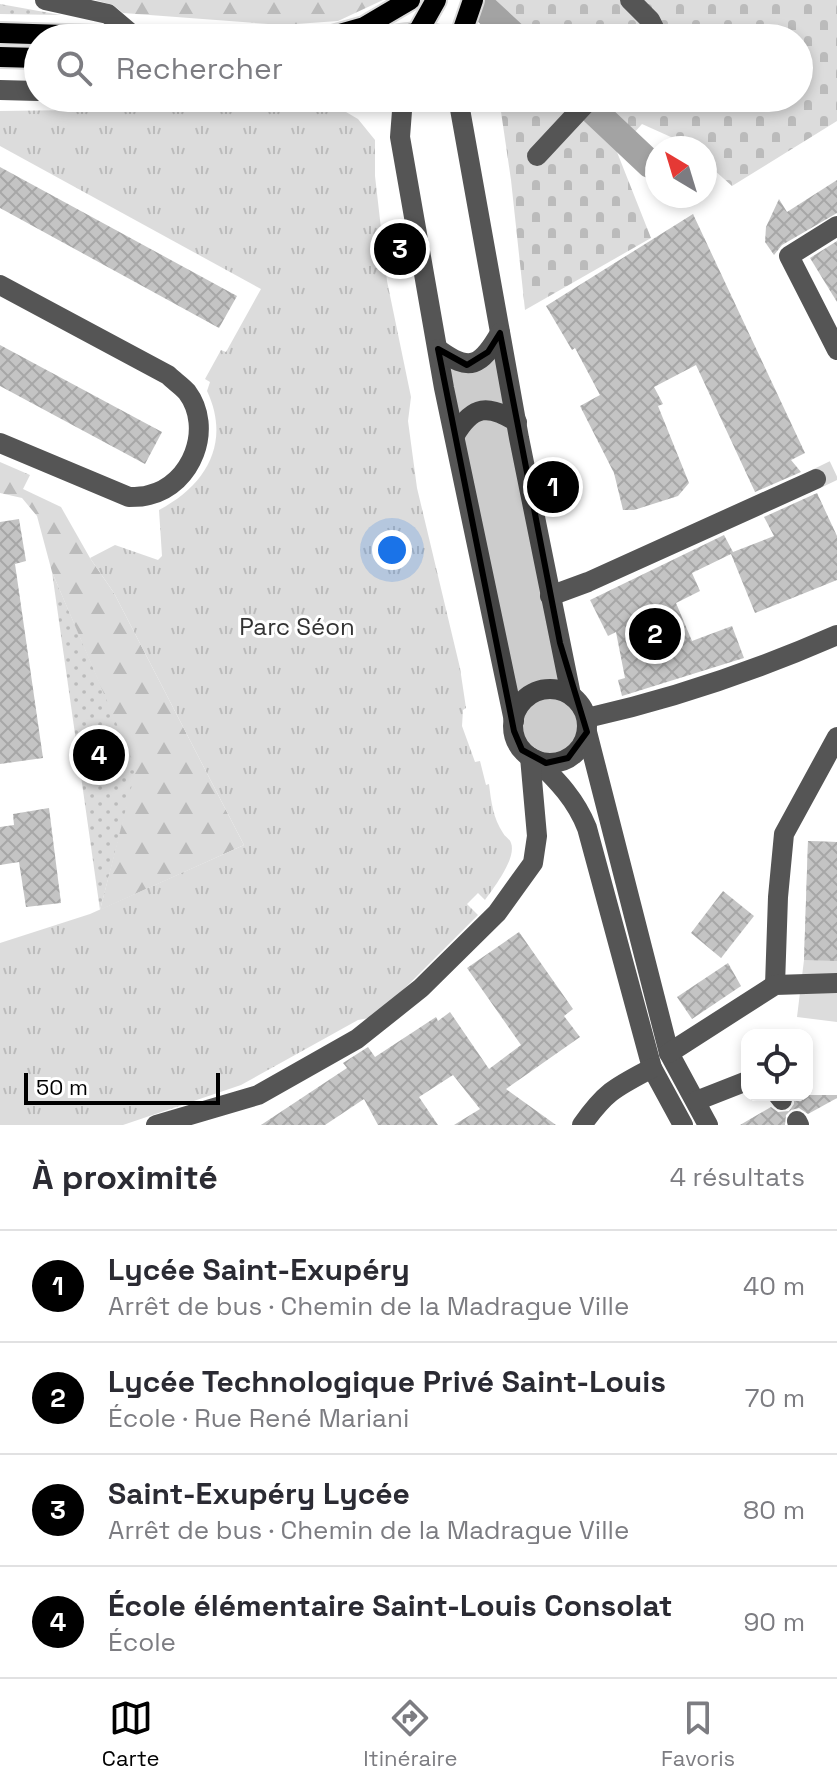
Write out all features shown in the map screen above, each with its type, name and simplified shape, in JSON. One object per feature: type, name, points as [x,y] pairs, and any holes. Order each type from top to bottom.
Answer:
[{"type":"main road","points":[[369,24],[410,0]]},
{"type":"main road","points":[[418,24],[436,0]]},
{"type":"main road","points":[[465,24],[473,0]]},
{"type":"main road","points":[[0,33],[24,34]]},
{"type":"main road","points":[[0,57],[24,58]]},
{"type":"street","points":[[45,0],[108,14],[120,24]]},
{"type":"street","points":[[630,0],[652,24]]},
{"type":"street","points":[[0,90],[24,91]]},
{"type":"street","points":[[402,112],[400,137],[438,349],[517,741],[563,786],[579,809],[587,828],[652,1068],[683,1125]]},
{"type":"street","points":[[461,112],[571,695]]},
{"type":"street","points":[[537,156],[578,112]]},
{"type":"street","points":[[837,226],[789,256],[837,350]]},
{"type":"street","points":[[0,285],[168,375],[187,391],[199,423],[199,441],[192,459],[170,484],[151,495],[129,497],[0,443]]},
{"type":"street","points":[[438,349],[455,362],[467,365],[488,352],[500,333]]},
{"type":"street","points":[[455,435],[463,421],[478,411],[497,410],[517,422]]},
{"type":"street","points":[[550,596],[588,582],[816,479]]},
{"type":"street","points":[[587,725],[686,693],[837,635]]},
{"type":"street","points":[[514,721],[517,709],[535,692],[547,689],[571,695],[581,705],[669,1053],[708,1125]]},
{"type":"street","points":[[533,758],[557,762],[568,758],[583,743],[587,725]]},
{"type":"street","points":[[775,985],[784,834],[837,737]]},
{"type":"street","points":[[156,1125],[258,1095],[309,1068],[357,1039],[443,967],[506,903],[533,863],[537,836],[533,758]]},
{"type":"street","points":[[669,1053],[775,985],[837,983]]},
{"type":"street","points":[[582,1125],[612,1089],[652,1068]]},
{"type":"street","points":[[696,1101],[741,1083]]},
{"type":"highlighted area","points":[[500,333],[560,643],[587,732],[568,758],[546,763],[522,750],[514,731],[438,349],[467,365],[488,352]]},
{"type":"green space","points":[[95,0],[383,0],[338,21],[296,24],[123,13],[113,5]]},
{"type":"green space","points":[[486,0],[837,0],[837,121],[732,186],[717,173],[717,136],[669,136],[642,124],[617,152],[651,238],[525,310],[501,112],[813,112],[813,24],[488,24]]},
{"type":"green space","points":[[0,4],[61,15],[0,14]]},
{"type":"green space","name":"Parc Séon","points":[[0,111],[346,112],[358,119],[375,140],[375,176],[387,281],[411,397],[408,421],[417,488],[460,668],[466,708],[463,710],[462,726],[475,762],[480,761],[497,821],[510,840],[512,849],[503,873],[485,900],[478,893],[467,904],[478,915],[393,1000],[369,1018],[358,1020],[241,1085],[123,1125],[0,1125],[0,943],[90,914],[244,845],[114,593],[90,558],[115,545],[158,560],[162,556],[159,510],[176,500],[202,475],[215,444],[214,410],[207,391],[210,382],[205,379],[221,350],[226,352],[261,289],[0,146]]},
{"type":"green space","points":[[0,462],[30,475],[23,489],[61,507],[114,593],[244,845],[100,910],[136,769],[52,572],[37,516],[22,498],[0,493]]},
{"type":"green space","points":[[52,572],[137,769],[100,910]]},
{"type":"green space","points":[[808,841],[837,842],[837,1022],[797,1017],[804,960]]},
{"type":"building","points":[[0,167],[237,296],[219,328],[0,208]]},
{"type":"building","points":[[837,180],[837,213],[782,245],[774,255],[765,242],[766,227],[779,199],[787,212]]},
{"type":"building","points":[[693,214],[805,453],[791,460],[801,472],[755,492],[696,365],[654,387],[663,404],[658,406],[689,483],[678,496],[634,510],[623,510],[614,473],[580,406],[600,395],[575,348],[572,350],[546,306]]},
{"type":"building","points":[[837,241],[837,302],[810,258]]},
{"type":"building","points":[[0,345],[162,432],[145,464],[0,386]]},
{"type":"building","points":[[817,493],[837,536],[837,580],[755,613],[731,554],[692,573],[700,591],[676,603],[692,641],[732,626],[744,658],[622,696],[618,680],[625,678],[616,632],[608,636],[590,600],[724,535],[733,552],[774,536],[764,517]]},
{"type":"building","points":[[19,519],[26,561],[15,564],[43,758],[0,764],[0,522]]},
{"type":"building","points":[[49,808],[61,903],[26,907],[19,862],[0,865],[0,827],[14,825],[13,814]]},
{"type":"building","points":[[808,841],[837,842],[837,961],[804,960]]},
{"type":"building","points":[[723,891],[754,916],[721,958],[691,933]]},
{"type":"building","points":[[519,932],[573,1009],[564,1016],[580,1037],[506,1089],[556,1125],[454,1125],[480,1109],[453,1075],[419,1097],[438,1125],[378,1125],[364,1099],[325,1125],[261,1125],[347,1068],[343,1063],[368,1047],[375,1057],[436,1017],[438,1021],[450,1012],[489,1069],[521,1045],[467,968]]},
{"type":"building","points":[[728,963],[741,986],[692,1019],[677,997]]},
{"type":"building","points":[[813,1095],[837,1095],[837,1098],[808,1114],[799,1108],[791,1110],[786,1115],[785,1125],[740,1125],[771,1107],[778,1112],[789,1111],[794,1101],[813,1101]]},
{"type":"waterway","points":[[475,0],[501,24]]},
{"type":"waterway","points":[[595,112],[645,159]]},
{"type":"tunnel","points":[[816,479],[837,469]]},
{"type":"place","name":"Saint-Exupéry Lycée","points":[[400,249]]},
{"type":"place","name":"Lycée Saint-Exupéry","points":[[553,487]]},
{"type":"place","name":"Lycée Technologique Privé Saint-Louis","points":[[655,634]]},
{"type":"place","name":"École élémentaire Saint-Louis Consolat","points":[[99,755]]}]
